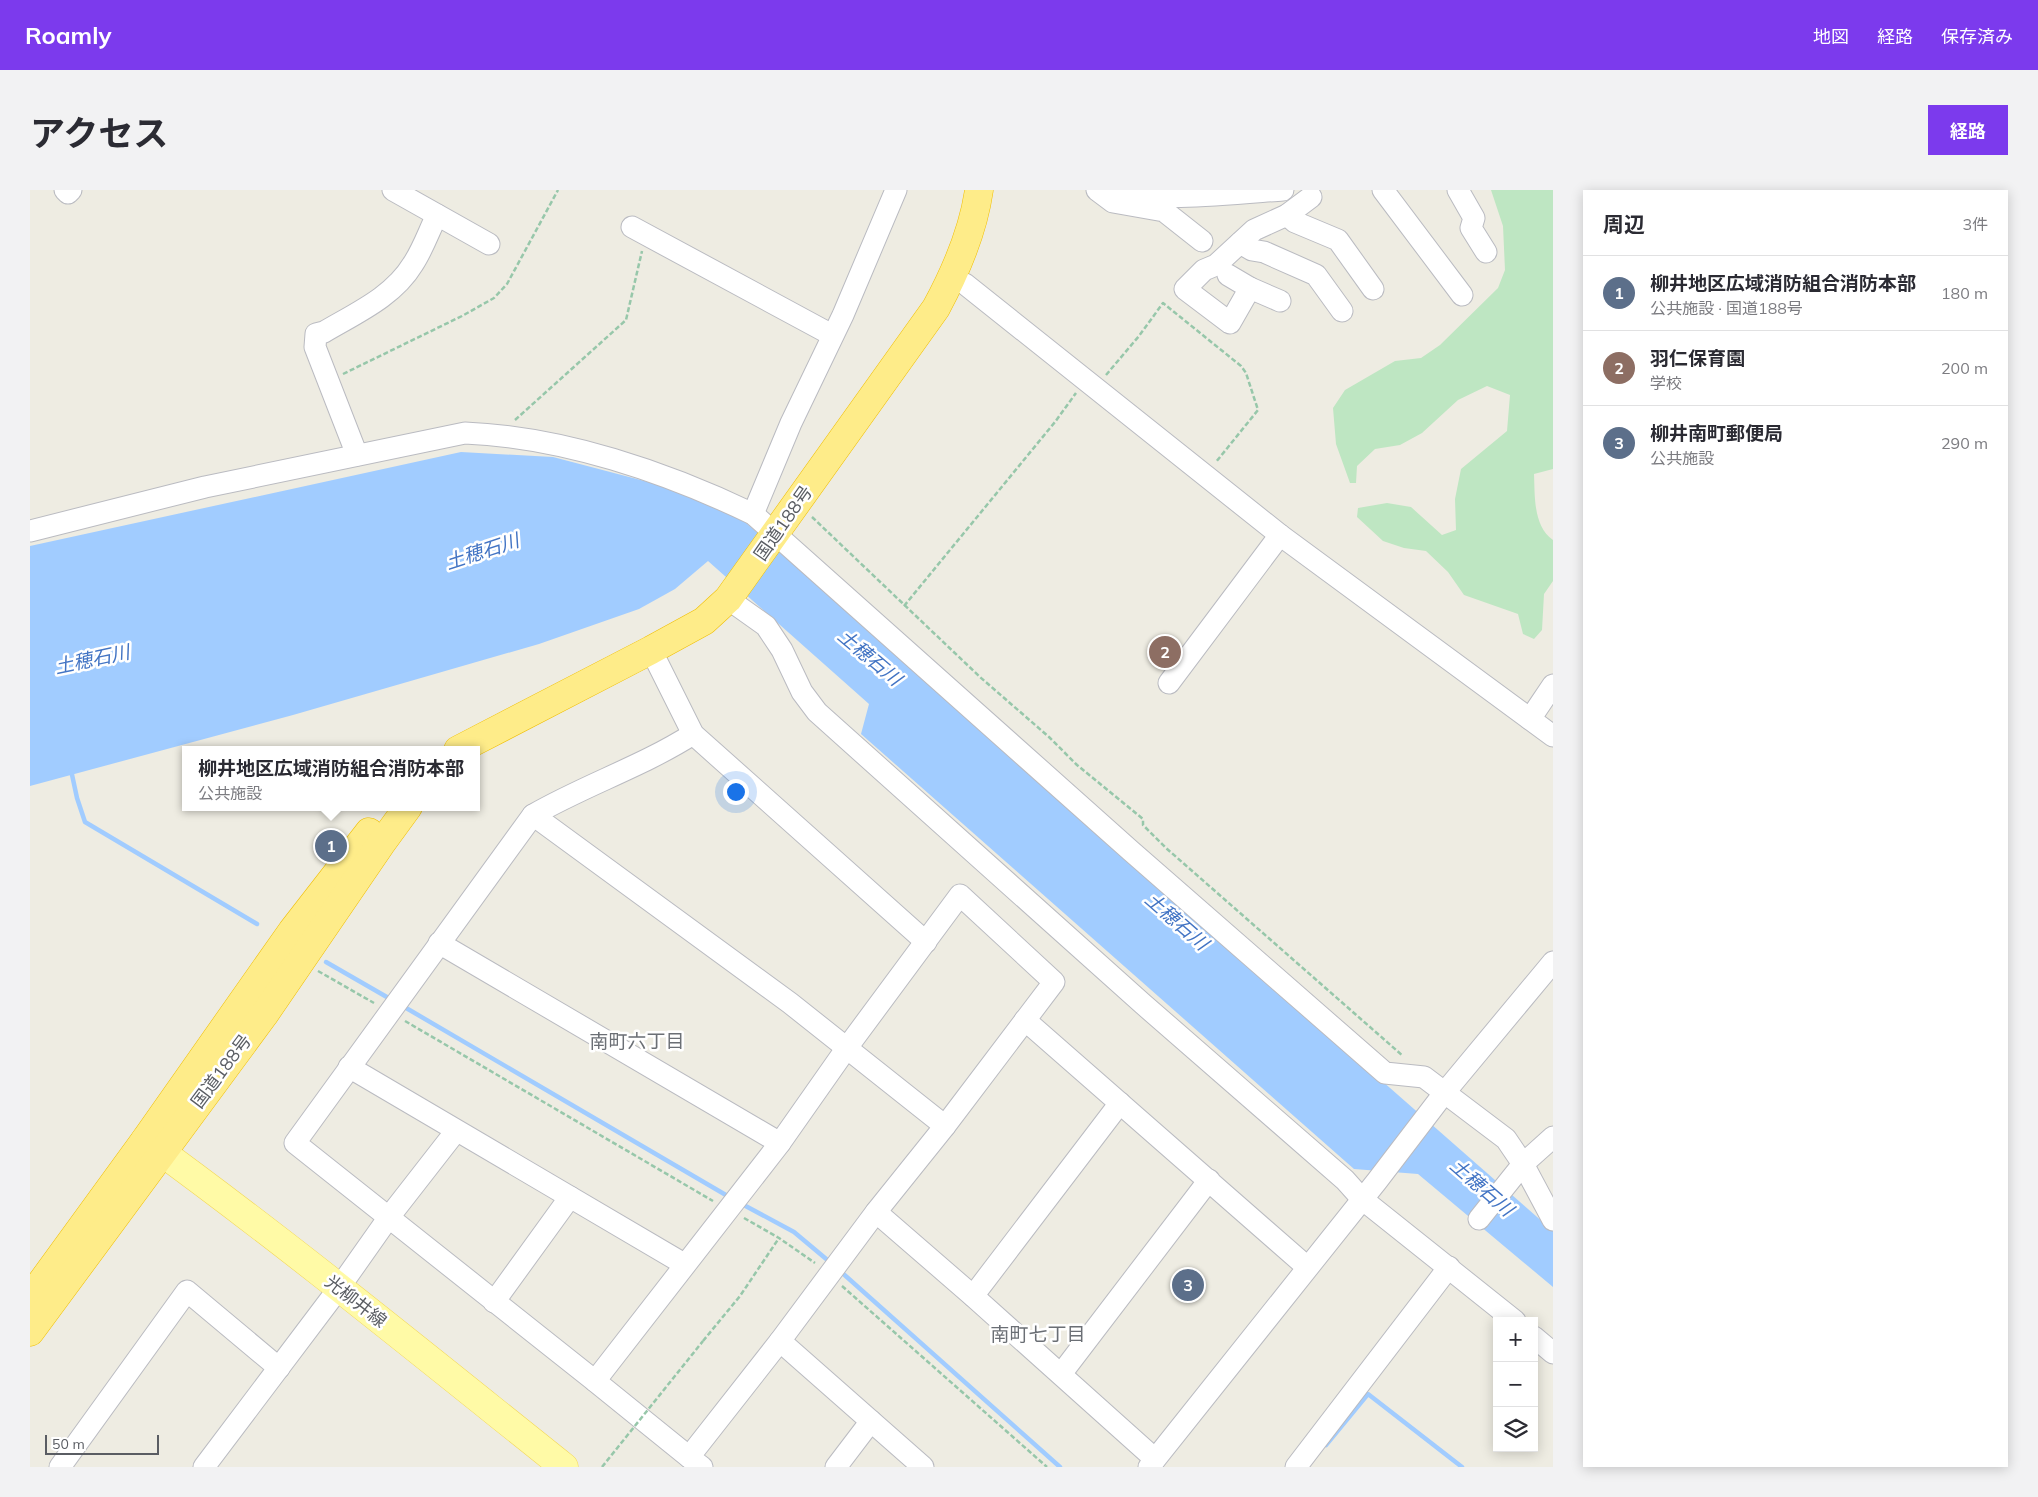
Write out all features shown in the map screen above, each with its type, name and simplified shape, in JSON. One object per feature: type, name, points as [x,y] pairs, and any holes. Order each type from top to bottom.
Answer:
[{"type":"highway","name":"国道188号","points":[[468,746],[651,650],[704,620],[731,595],[936,308],[952,279],[967,239],[980,190]]},
{"type":"highway","name":"国道188号","points":[[30,1332],[292,931],[386,811]]},
{"type":"highway","name":"国道188号","points":[[30,1298],[153,1146],[264,1015],[380,844],[405,811]]},
{"type":"main road","name":"光柳井線","points":[[153,1146],[190,1172],[339,1288],[564,1467]]},
{"type":"street","points":[[65,190],[68,193],[71,190]]},
{"type":"street","points":[[394,190],[489,244]]},
{"type":"street","points":[[753,514],[791,422],[842,315],[896,190]]},
{"type":"street","points":[[1097,190],[1114,202],[1164,211],[1202,241]]},
{"type":"street","points":[[1118,190],[1123,193],[1144,196],[1182,196],[1283,190]]},
{"type":"street","points":[[1383,190],[1462,295]]},
{"type":"street","points":[[1458,190],[1474,218],[1471,228],[1486,252]]},
{"type":"street","points":[[1250,288],[1230,323],[1185,289],[1204,270],[1216,265],[1254,230],[1287,215],[1310,192]]},
{"type":"street","points":[[357,456],[315,347],[316,334],[324,332],[385,295],[399,283],[414,264],[437,215]]},
{"type":"street","points":[[1287,215],[1296,222],[1338,240],[1373,290]]},
{"type":"street","points":[[639,231],[832,335]]},
{"type":"street","points":[[1240,243],[1252,250],[1264,252],[1316,275],[1342,311]]},
{"type":"street","points":[[1228,275],[1250,288],[1280,301]]},
{"type":"street","points":[[952,279],[965,284],[1280,535],[1553,736]]},
{"type":"street","points":[[30,531],[205,487],[466,433],[502,434],[535,440],[662,475],[711,494],[753,514],[774,536],[1131,852],[1385,1073],[1424,1077],[1506,1139],[1523,1164],[1553,1220]]},
{"type":"street","points":[[1169,683],[1280,535]]},
{"type":"street","points":[[731,595],[766,626],[782,650],[802,692],[817,712],[1143,1004],[1344,1180],[1362,1199],[1510,1317]]},
{"type":"street","points":[[651,650],[693,734],[926,942]]},
{"type":"street","points":[[1530,719],[1553,685]]},
{"type":"street","points":[[595,1381],[684,1264],[780,1143],[846,1049],[960,895],[1054,982],[945,1126],[876,1212],[780,1341],[696,1462],[295,1143],[533,815],[554,803],[672,748],[693,734]]},
{"type":"street","points":[[533,815],[760,980],[945,1126]]},
{"type":"street","points":[[439,943],[780,1143]]},
{"type":"street","points":[[876,1212],[1061,1374],[1152,1463],[1445,1092],[1553,962]]},
{"type":"street","points":[[1025,1020],[1307,1267]]},
{"type":"street","points":[[349,1067],[684,1264]]},
{"type":"street","points":[[973,1296],[1120,1103]]},
{"type":"street","points":[[204,1467],[339,1288],[389,1217],[456,1131]]},
{"type":"street","points":[[1479,1219],[1523,1164],[1553,1138]]},
{"type":"street","points":[[1061,1374],[1209,1180]]},
{"type":"street","points":[[494,1302],[570,1197]]},
{"type":"street","points":[[1296,1467],[1449,1267]]},
{"type":"street","points":[[60,1467],[187,1291],[279,1368]]},
{"type":"street","points":[[1538,1340],[1553,1353]]},
{"type":"street","points":[[780,1341],[922,1467]]},
{"type":"street","points":[[836,1467],[871,1421]]},
{"type":"path","points":[[328,380],[462,316],[494,298],[507,284],[558,190]]},
{"type":"path","points":[[502,434],[504,430],[626,320],[639,231]]},
{"type":"path","points":[[904,606],[1055,422],[1090,384],[1139,336],[1163,303],[1241,366],[1246,373],[1258,410],[1205,475]]},
{"type":"path","points":[[822,527],[980,677],[1049,737],[1077,765],[1143,819],[1143,825],[1166,848],[1403,1055],[1412,1075]]},
{"type":"path","points":[[311,967],[780,1238],[807,1256],[1047,1467]]},
{"type":"path","points":[[602,1467],[740,1296],[780,1238]]},
{"type":"green space","points":[[1491,190],[1553,190],[1553,469],[1534,474],[1538,519],[1546,534],[1553,540],[1553,581],[1544,594],[1542,630],[1534,639],[1523,634],[1518,614],[1464,595],[1448,572],[1426,551],[1404,548],[1383,541],[1357,517],[1358,508],[1387,503],[1411,507],[1442,535],[1456,530],[1455,499],[1461,469],[1507,431],[1510,395],[1487,386],[1458,400],[1422,433],[1400,445],[1375,449],[1357,466],[1356,483],[1350,483],[1336,444],[1333,408],[1345,390],[1395,361],[1421,358],[1440,345],[1498,288],[1505,270],[1503,226]]},
{"type":"water","name":"土穂石川","points":[[461,452],[553,457],[675,489],[745,522],[1553,1231],[1553,1287],[1418,1174],[1354,1169],[861,734],[869,704],[708,561],[675,589],[639,609],[539,644],[293,715],[30,786],[30,546]]},
{"type":"waterway","points":[[71,770],[85,822],[257,924]]},
{"type":"waterway","points":[[326,962],[392,1000]]},
{"type":"waterway","points":[[401,1005],[731,1198]]},
{"type":"waterway","points":[[740,1203],[794,1232],[831,1263]]},
{"type":"waterway","points":[[839,1270],[1060,1467]]},
{"type":"waterway","points":[[1326,1445],[1368,1394],[1462,1467]]},
{"type":"place","name":"羽仁保育園","points":[[1165,652]]},
{"type":"place","name":"柳井地区広域消防組合消防本部","points":[[331,846]]},
{"type":"place","name":"柳井南町郵便局","points":[[1188,1285]]},
{"type":"district","name":"南町六丁目","points":[[637,1041]]},
{"type":"district","name":"南町七丁目","points":[[1038,1334]]}]
